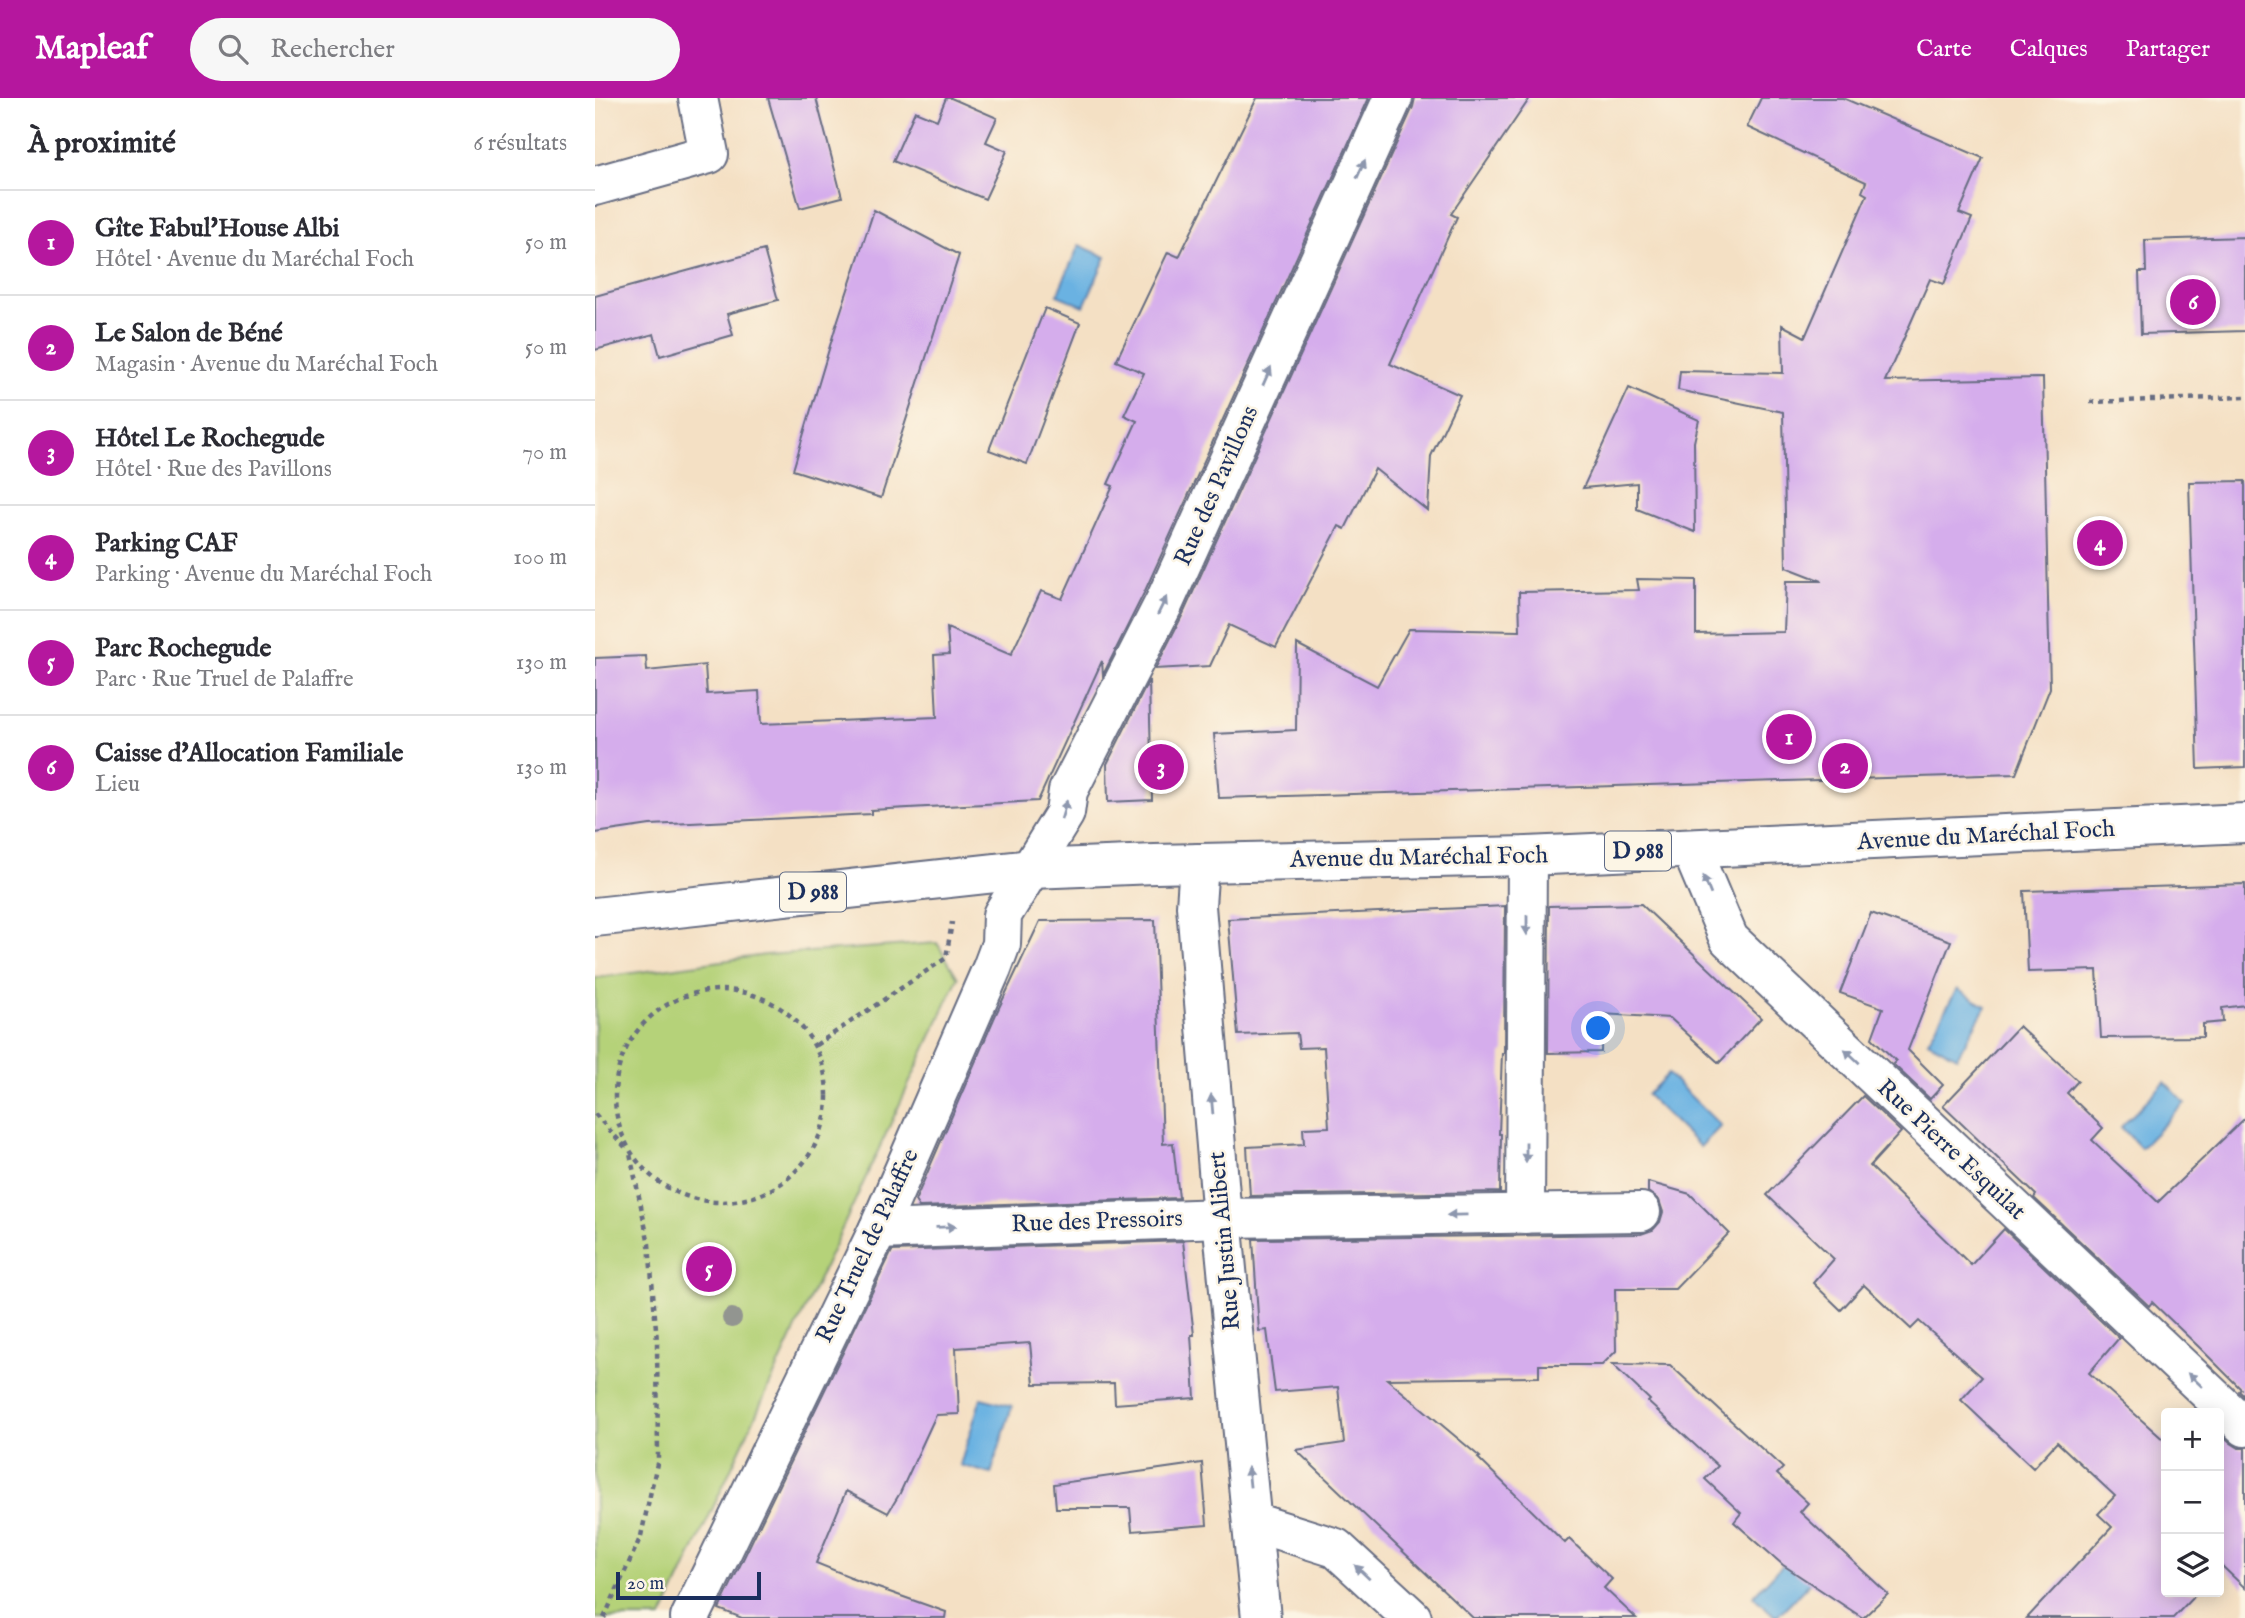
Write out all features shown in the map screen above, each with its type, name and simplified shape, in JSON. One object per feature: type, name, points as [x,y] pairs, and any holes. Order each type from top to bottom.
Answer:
[{"type":"street","points":[[595,186],[709,154],[698,98]]},
{"type":"street","name":"Rue des Pavillons","points":[[1031,869],[1065,813],[1068,791],[1164,603],[1393,98]]},
{"type":"street","name":"Avenue du Maréchal Foch","points":[[595,916],[1031,869],[1527,856],[2245,824]]},
{"type":"street","name":"Rue Pierre Esquilat","points":[[1691,849],[1729,939],[2245,1427]]},
{"type":"street","points":[[1525,1214],[1527,856]]},
{"type":"street","name":"Rue Justin Alibert","points":[[1199,863],[1196,906],[1222,1217],[1261,1618]]},
{"type":"street","name":"Rue Truel de Palaffre","points":[[689,1618],[878,1230],[992,968],[1001,944],[1002,915],[1031,869]]},
{"type":"street","name":"Rue des Pressoirs","points":[[878,1230],[1222,1217],[1641,1212]]},
{"type":"street","points":[[1253,1522],[1336,1548],[1412,1618]]},
{"type":"path","points":[[2090,402],[2245,397]]},
{"type":"path","points":[[816,1045],[946,958],[952,921]]},
{"type":"path","points":[[595,1114],[629,1151],[655,1180],[689,1197],[714,1202],[751,1199],[775,1188],[803,1165],[823,1129],[829,1093],[816,1045],[794,1017],[762,997],[727,989],[696,992],[662,1007],[626,1048],[618,1069],[615,1107],[629,1151],[649,1244],[657,1341],[659,1459],[642,1536],[604,1618]]},
{"type":"green space","points":[[937,943],[958,978],[662,1618],[595,1618],[595,978],[766,955]]},
{"type":"water","points":[[1079,245],[1106,257],[1084,306],[1057,295]]},
{"type":"water","points":[[1957,989],[1986,1006],[1957,1057],[1928,1041]]},
{"type":"water","points":[[1668,1074],[1721,1126],[1700,1147],[1647,1095]]},
{"type":"water","points":[[2165,1082],[2185,1103],[2141,1148],[2121,1127]]},
{"type":"water","points":[[981,1398],[1012,1406],[991,1474],[960,1465]]},
{"type":"water","points":[[1791,1556],[1814,1579],[1776,1617],[1753,1596]]},
{"type":"building","points":[[768,98],[816,98],[842,197],[800,208]]},
{"type":"building","points":[[946,98],[997,118],[986,142],[1007,151],[985,199],[893,161],[915,111],[937,120]]},
{"type":"building","points":[[1257,98],[1369,98],[1144,593],[1103,675],[1102,661],[1038,801],[871,810],[871,814],[650,825],[595,833],[595,658],[646,656],[647,671],[705,665],[707,694],[759,691],[761,724],[937,717],[934,655],[949,654],[947,628],[1011,655],[1041,591],[1062,599],[1113,486],[1108,484],[1137,421],[1124,415],[1144,373],[1116,361],[1168,252],[1179,257]]},
{"type":"building","points":[[1415,98],[1530,98],[1451,214],[1457,217],[1390,364],[1460,395],[1431,456],[1428,511],[1375,469],[1345,529],[1339,526],[1276,647],[1229,625],[1210,666],[1155,669],[1184,612]]},
{"type":"building","points":[[1761,98],[1843,98],[1983,158],[1959,213],[1972,218],[1944,284],[1930,279],[1885,381],[2043,378],[2050,688],[2016,774],[1219,798],[1214,734],[1296,730],[1297,644],[1377,686],[1409,629],[1520,631],[1519,592],[1639,590],[1637,579],[1696,580],[1696,634],[1784,632],[1786,581],[1822,581],[1786,567],[1783,412],[1678,390],[1680,371],[1783,373],[1782,325],[1805,337],[1867,195],[1862,192],[1866,182],[1747,127]]},
{"type":"building","points":[[874,210],[959,255],[881,498],[793,470]]},
{"type":"building","points":[[2245,237],[2245,331],[2141,334],[2139,272],[2146,272],[2145,240]]},
{"type":"building","points":[[764,250],[778,300],[727,314],[733,335],[660,356],[654,334],[595,350],[595,296]]},
{"type":"building","points":[[1045,308],[1080,323],[1027,464],[989,450]]},
{"type":"building","points":[[1629,388],[1699,420],[1694,442],[1695,532],[1637,509],[1637,483],[1583,488]]},
{"type":"building","points":[[2245,481],[2245,767],[2198,769],[2189,482]]},
{"type":"building","points":[[1149,680],[1152,800],[1108,802],[1107,764]]},
{"type":"building","points":[[2245,884],[2245,1005],[2222,1008],[2223,1022],[2203,1024],[2203,1037],[2101,1038],[2097,970],[2028,972],[2024,891]]},
{"type":"building","points":[[1641,904],[1761,1018],[1719,1063],[1670,1018],[1602,1014],[1601,1052],[1548,1053],[1549,906]]},
{"type":"building","points":[[1505,906],[1500,1192],[1250,1196],[1247,1147],[1304,1144],[1303,1128],[1329,1127],[1324,1047],[1299,1048],[1297,1033],[1238,1035],[1228,919]]},
{"type":"building","points":[[1871,913],[1951,941],[1908,1050],[1943,1085],[1930,1099],[1893,1064],[1896,1061],[1872,1038],[1883,1008],[1840,993]]},
{"type":"building","points":[[1155,920],[1163,1144],[1173,1143],[1179,1198],[919,1207],[915,1201],[996,1014],[1040,921]]},
{"type":"building","points":[[2019,1026],[2078,1081],[2067,1093],[2103,1128],[2092,1140],[2158,1202],[2245,1118],[2245,1397],[2239,1391],[2241,1389],[2201,1349],[2152,1302],[2149,1306],[2034,1198],[2036,1195],[1943,1106]]},
{"type":"building","points":[[1863,1096],[1901,1132],[1870,1166],[1971,1265],[2004,1229],[2119,1338],[2089,1373],[2161,1438],[2161,1597],[2193,1597],[2173,1618],[2027,1618],[2112,1527],[2098,1514],[2115,1496],[2057,1442],[2033,1468],[1961,1400],[1982,1377],[1919,1321],[1911,1329],[1864,1285],[1841,1310],[1813,1283],[1834,1259],[1767,1195]]},
{"type":"building","points":[[1648,1182],[1690,1194],[1729,1233],[1675,1289],[1615,1289],[1616,1351],[1602,1365],[1539,1365],[1539,1377],[1387,1379],[1480,1457],[1478,1458],[1565,1543],[1569,1539],[1612,1579],[1604,1588],[1636,1618],[1473,1618],[1296,1450],[1344,1443],[1338,1387],[1275,1392],[1267,1330],[1259,1331],[1253,1239],[1641,1234],[1653,1230],[1660,1222],[1663,1212],[1659,1200],[1648,1192]]},
{"type":"building","points":[[1183,1241],[1194,1335],[1191,1335],[1195,1398],[1115,1404],[1114,1383],[1034,1384],[1030,1343],[956,1348],[959,1414],[936,1415],[888,1513],[846,1491],[816,1563],[946,1612],[945,1618],[742,1618],[719,1609],[892,1251]]},
{"type":"building","points":[[1612,1364],[1670,1365],[1783,1468],[1777,1474],[1808,1503],[1800,1512],[1888,1594],[1863,1618],[1783,1565],[1734,1522],[1741,1513],[1705,1479],[1718,1466],[1648,1402],[1650,1400]]},
{"type":"building","points":[[2224,1437],[2239,1448],[2245,1448],[2245,1588],[2224,1568]]},
{"type":"building","points":[[1202,1463],[1207,1525],[1132,1531],[1130,1508],[1056,1508],[1054,1484]]},
{"type":"place","name":"Caisse d'Allocation Familiale","points":[[2193,302]]},
{"type":"place","name":"Parking CAF","points":[[2100,543]]},
{"type":"place","name":"Gîte Fabul'House Albi","points":[[1789,737]]},
{"type":"place","name":"Le Salon de Béné","points":[[1845,766]]},
{"type":"place","name":"Hôtel Le Rochegude","points":[[1161,767]]},
{"type":"place","name":"Parc Rochegude","points":[[709,1269]]}]
